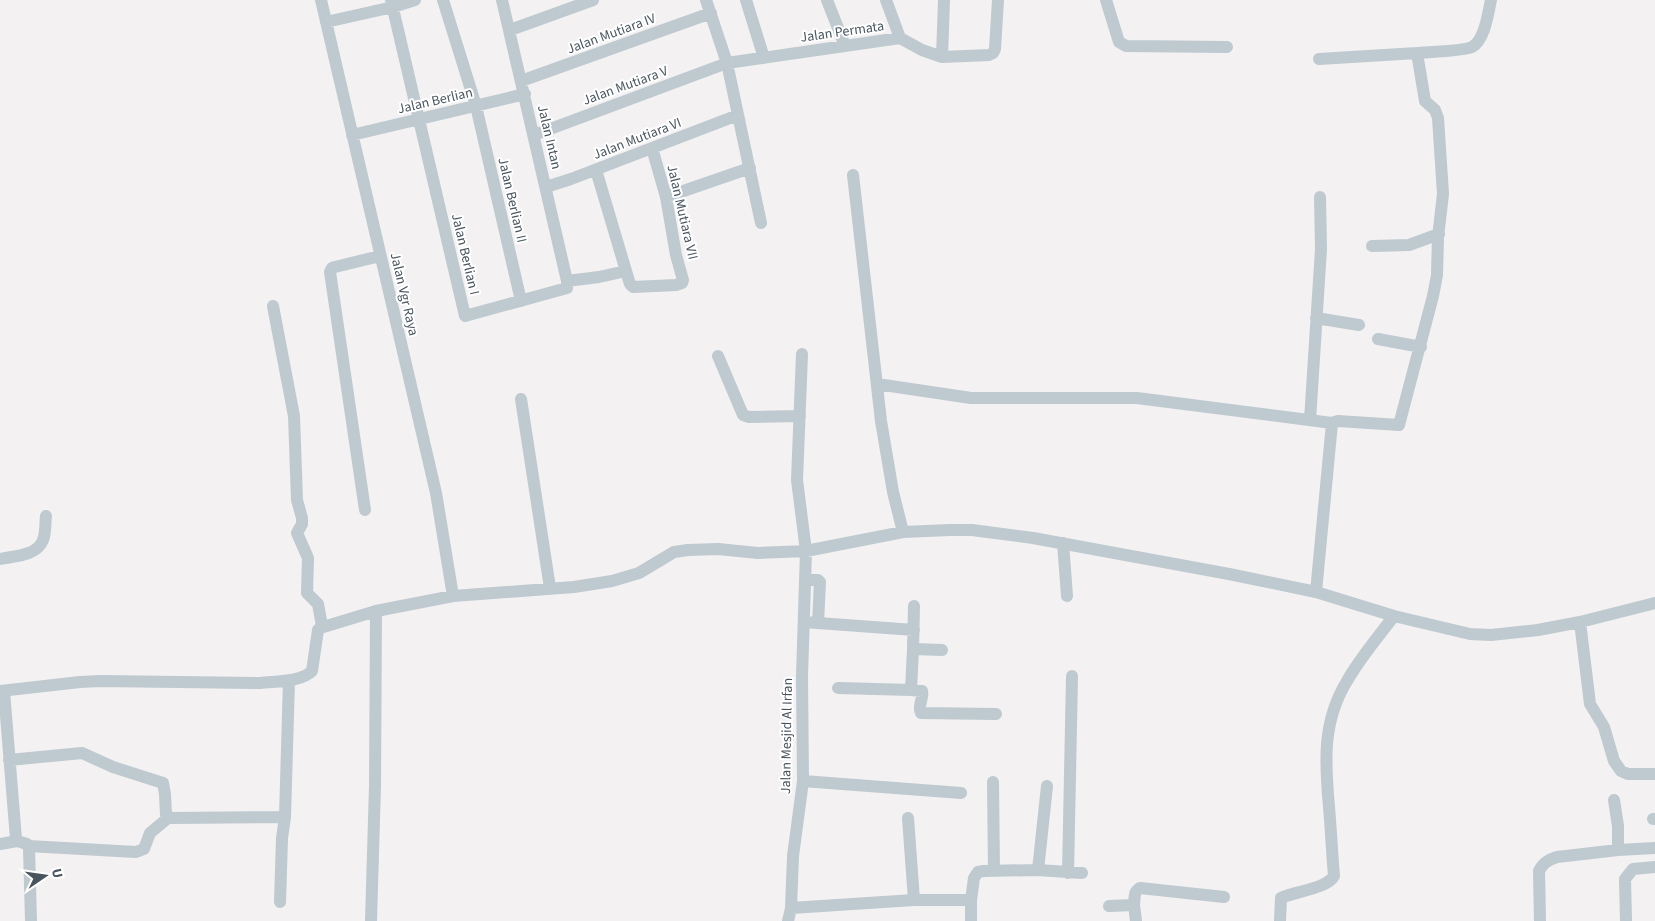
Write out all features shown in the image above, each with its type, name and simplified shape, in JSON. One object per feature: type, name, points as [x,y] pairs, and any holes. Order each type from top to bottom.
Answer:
[{"type":"street","name":"Jalan Vgr Raya","points":[[321,0],[436,493],[453,596]]},
{"type":"street","points":[[326,22],[392,3],[415,0]]},
{"type":"street","name":"Jalan Berlian II","points":[[443,0],[476,106],[521,301]]},
{"type":"street","name":"Jalan Intan","points":[[502,0],[567,281]]},
{"type":"street","points":[[510,30],[593,0]]},
{"type":"street","points":[[706,0],[727,63],[761,223]]},
{"type":"street","points":[[746,0],[764,58]]},
{"type":"street","points":[[827,0],[845,46]]},
{"type":"street","points":[[886,0],[900,38]]},
{"type":"street","points":[[942,57],[944,0]]},
{"type":"street","name":"Jalan Permata","points":[[727,63],[900,38],[922,50],[942,57],[989,55],[993,53],[996,40],[998,0]]},
{"type":"street","points":[[1106,0],[1119,42],[1126,46],[1227,47]]},
{"type":"street","points":[[1319,59],[1417,53],[1472,46],[1479,40],[1488,18],[1491,0]]},
{"type":"street","points":[[392,3],[419,119]]},
{"type":"street","name":"Jalan Mutiara IV","points":[[521,81],[711,13]]},
{"type":"street","points":[[877,384],[971,398],[1137,398],[1332,423],[1338,421],[1400,425],[1421,347],[1437,275],[1443,194],[1438,118],[1435,110],[1426,101],[1417,53]]},
{"type":"street","name":"Jalan Mutiara V","points":[[534,135],[727,63]]},
{"type":"street","name":"Jalan Berlian","points":[[352,134],[525,94]]},
{"type":"street","name":"Jalan Mutiara VI","points":[[546,187],[596,170],[738,115]]},
{"type":"street","name":"Jalan Berlian I","points":[[419,119],[465,316],[565,289],[567,288],[567,281]]},
{"type":"street","name":"Jalan Mutiara VII","points":[[626,271],[630,284],[633,287],[676,285],[684,280],[676,255],[666,197],[652,148]]},
{"type":"street","points":[[666,197],[750,168]]},
{"type":"street","points":[[567,281],[626,271],[596,170]]},
{"type":"street","points":[[854,175],[881,421],[893,492],[903,532]]},
{"type":"street","points":[[1310,420],[1321,248],[1320,197]]},
{"type":"street","points":[[1372,246],[1409,245],[1439,234]]},
{"type":"street","points":[[365,510],[330,272],[335,267],[380,256]]},
{"type":"street","points":[[273,306],[294,416],[297,500],[302,518],[302,524],[297,530],[297,535],[308,558],[307,593],[318,604],[322,626]]},
{"type":"street","points":[[1316,318],[1359,325]]},
{"type":"street","points":[[1378,339],[1421,347]]},
{"type":"street","name":"Jalan Mesjid Al Irfan","points":[[789,915],[793,856],[803,781],[802,676],[806,551],[798,480],[802,354]]},
{"type":"street","points":[[718,356],[743,415],[749,417],[800,416]]},
{"type":"street","points":[[521,399],[550,588]]},
{"type":"street","points":[[1316,592],[1332,423]]},
{"type":"street","points":[[0,559],[27,554],[34,550],[43,541],[46,516]]},
{"type":"street","points":[[31,921],[23,844],[6,767],[2,691],[80,682],[260,684],[289,680],[308,675],[312,670],[318,630],[322,626],[376,611],[453,596],[593,585],[627,578],[674,552],[718,549],[758,553],[806,551],[903,532],[972,530],[1063,543],[1316,592],[1394,616],[1470,634],[1514,633],[1580,622],[1655,603]]},
{"type":"street","points":[[1063,543],[1067,596]]},
{"type":"street","points":[[806,580],[818,580],[820,582],[818,622]]},
{"type":"street","points":[[911,690],[914,606]]},
{"type":"street","points":[[371,921],[375,786],[376,611]]},
{"type":"street","points":[[1280,921],[1281,898],[1331,882],[1334,876],[1325,767],[1330,727],[1335,707],[1347,681],[1394,616]]},
{"type":"street","points":[[804,622],[914,630]]},
{"type":"street","points":[[1580,622],[1590,704],[1604,727],[1614,761],[1621,771],[1628,774],[1655,774]]},
{"type":"street","points":[[913,649],[942,650]]},
{"type":"street","points":[[1068,873],[1072,676]]},
{"type":"street","points":[[280,902],[282,838],[285,817],[289,680]]},
{"type":"street","points":[[838,688],[922,691],[923,694],[919,708],[921,713],[996,714]]},
{"type":"street","points":[[6,767],[82,752],[112,768],[162,783],[168,818]]},
{"type":"street","points":[[803,781],[961,794]]},
{"type":"street","points":[[993,782],[994,871]]},
{"type":"street","points":[[1038,870],[1047,786]]},
{"type":"street","points":[[1614,800],[1618,826],[1618,850]]},
{"type":"street","points":[[0,844],[136,852],[144,849],[150,833],[168,818],[285,817]]},
{"type":"street","points":[[908,818],[914,900]]},
{"type":"street","points":[[1540,921],[1539,871],[1548,860],[1557,857],[1618,850],[1655,848]]},
{"type":"street","points":[[1626,921],[1625,879],[1633,870],[1655,867]]},
{"type":"street","points":[[971,921],[974,878],[978,872],[1038,870],[1082,873]]},
{"type":"street","points":[[1136,921],[1135,894],[1136,890],[1140,888],[1224,897]]},
{"type":"street","points":[[789,915],[914,900],[971,900]]},
{"type":"street","points":[[1109,906],[1134,905]]}]
